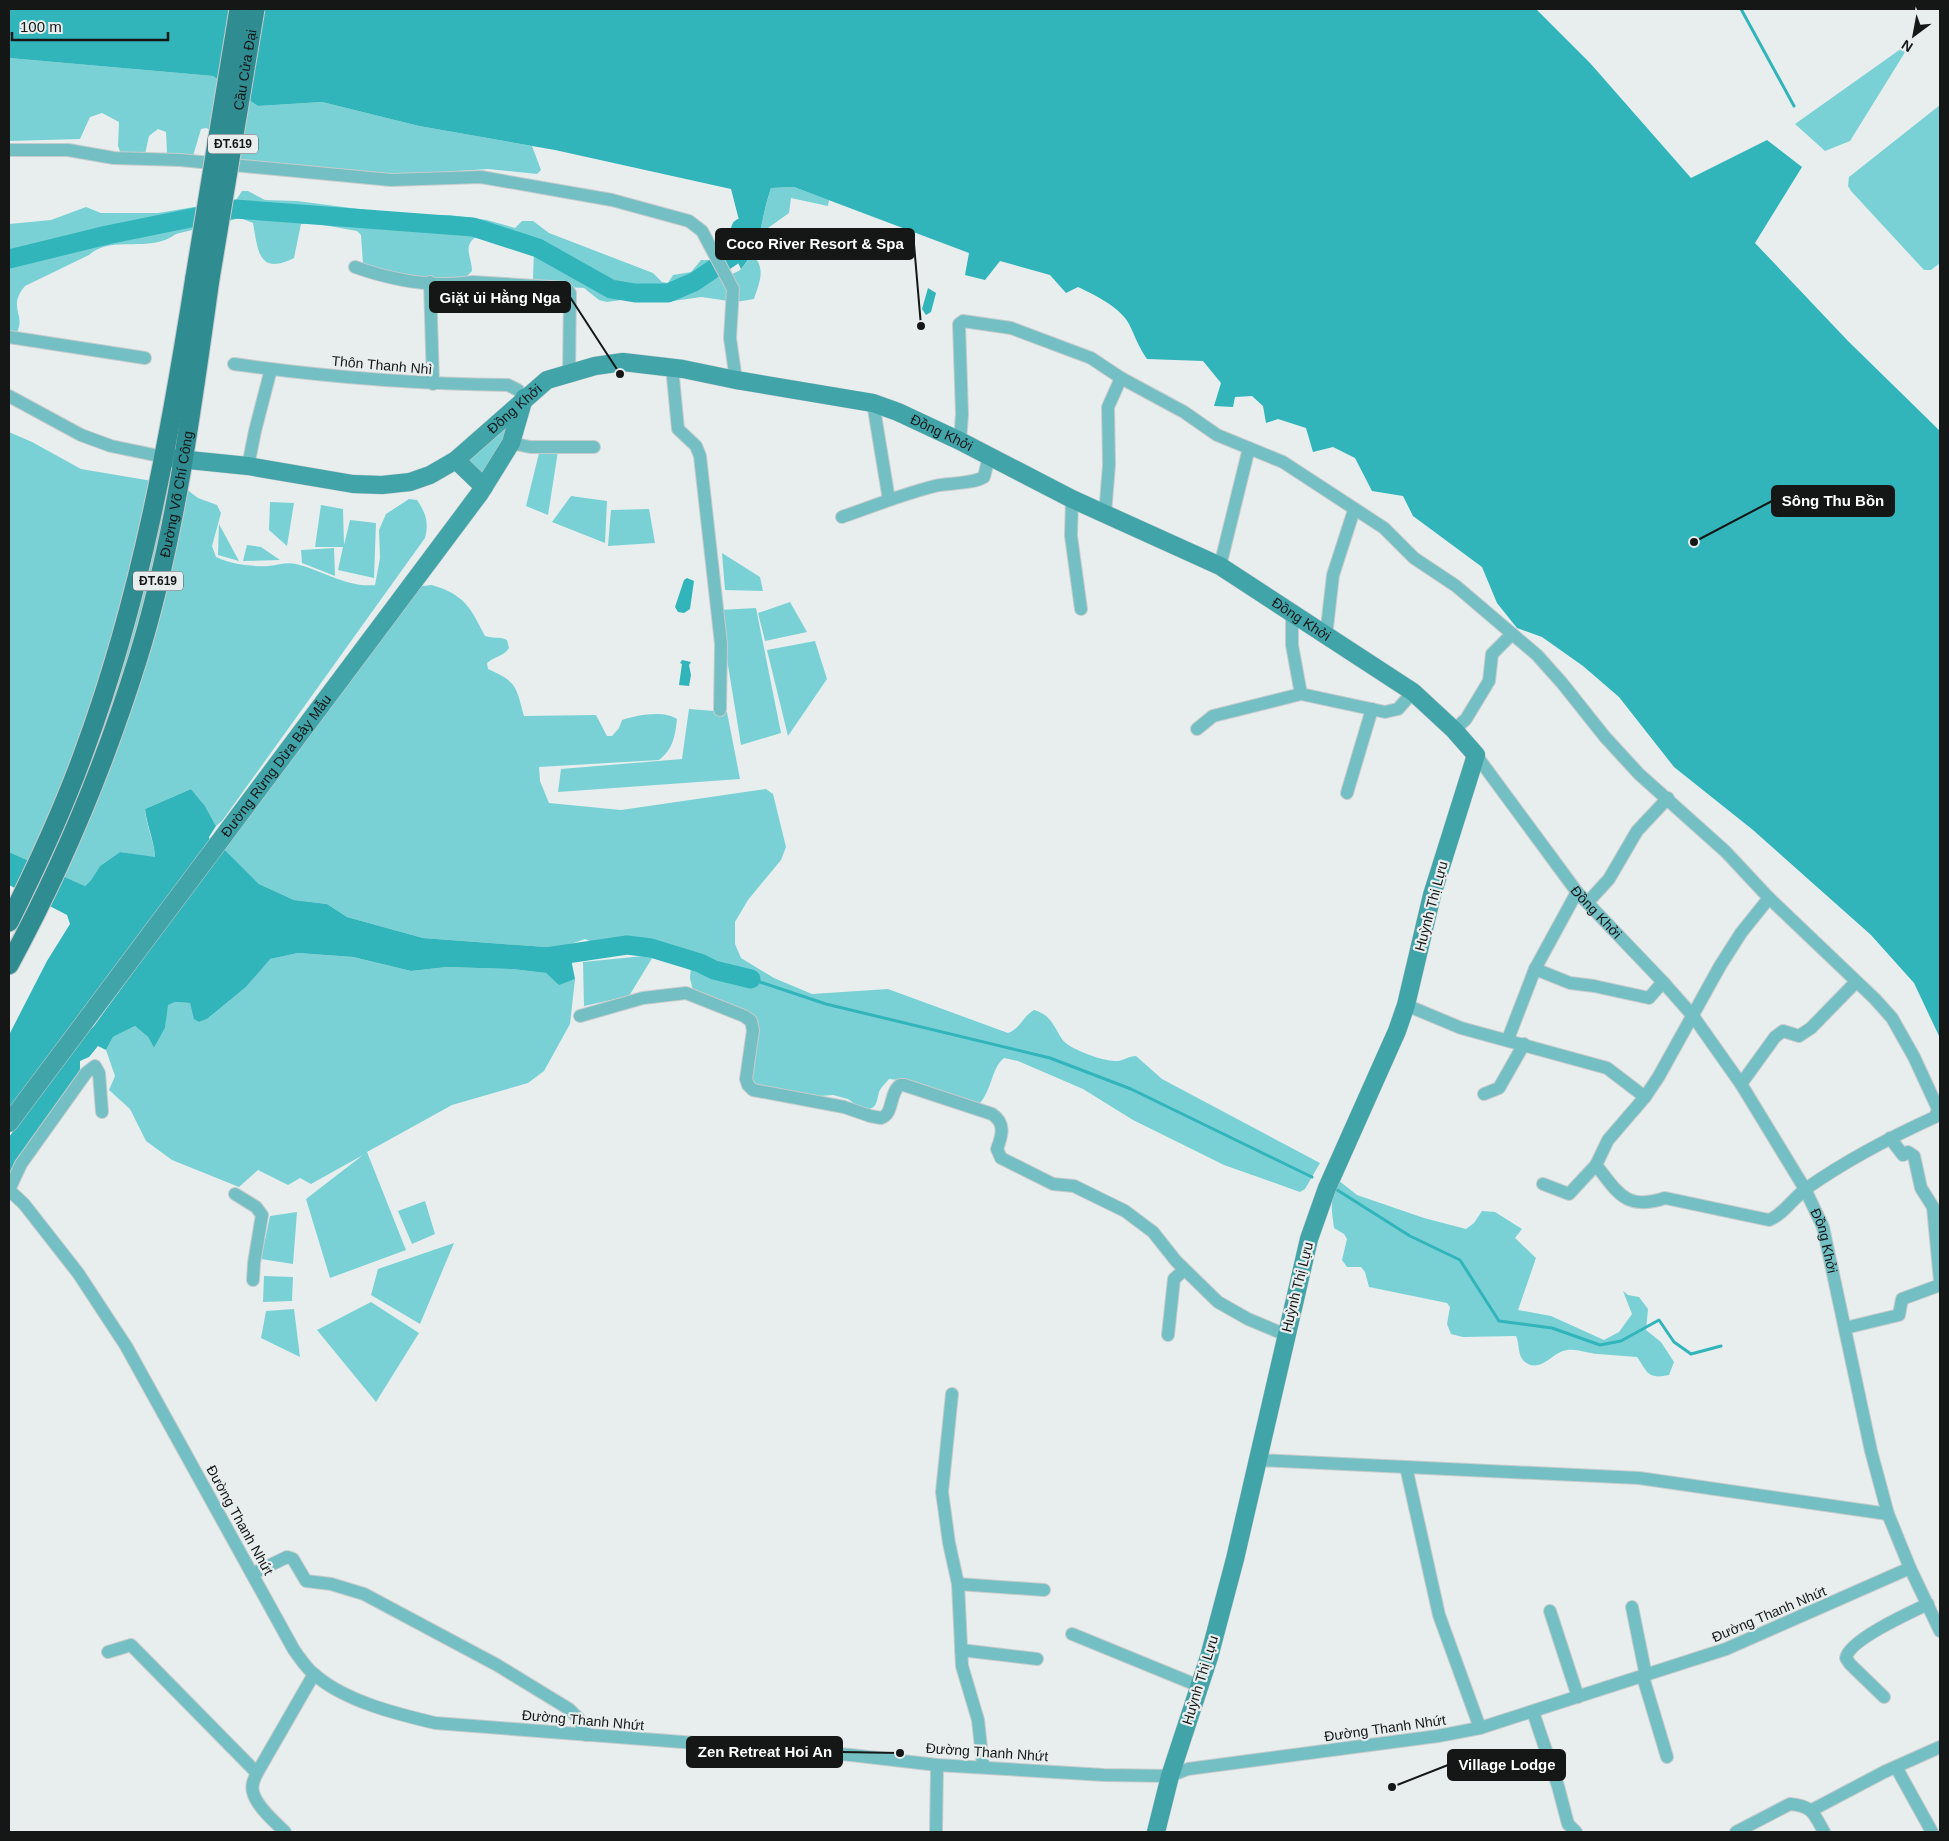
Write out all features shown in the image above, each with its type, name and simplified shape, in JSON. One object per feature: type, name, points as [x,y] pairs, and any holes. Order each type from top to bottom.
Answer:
[{"type":"main road","name":"Cầu Cửa Đại","points":[[202,278],[239,9]]},
{"type":"main road","name":"Cầu Cửa Đại","points":[[202,278],[255,9]]},
{"type":"main road","name":"Đường Võ Chí Công","points":[[9,922],[38,862],[85,749],[116,654],[164,457],[202,278]]},
{"type":"main road","name":"Đường Võ Chí Công","points":[[9,965],[57,871],[102,761],[138,658],[156,589],[183,460],[202,278]]},
{"type":"street","points":[[9,150],[68,150],[114,158],[180,160],[391,180],[481,177],[612,200],[689,222],[699,227],[733,289],[730,338],[736,380]]},
{"type":"street","points":[[355,267],[388,279],[566,288],[570,293],[569,373]]},
{"type":"street","points":[[430,282],[433,384]]},
{"type":"street","points":[[960,441],[962,414],[958,331],[962,321],[983,322],[1011,328],[1091,358],[1121,378],[1184,412],[1217,435],[1283,462],[1384,528],[1414,558],[1456,586],[1546,664],[1605,737],[1639,774],[1668,798],[1749,875],[1769,898],[1892,1018],[1914,1057],[1938,1109],[1935,1117],[1890,1138],[1805,1189],[1776,1218],[1768,1220],[1665,1198],[1648,1204],[1636,1203],[1621,1198],[1596,1165]]},
{"type":"street","points":[[9,337],[144,358]]},
{"type":"street","name":"Đồng Khởi","points":[[164,457],[248,466],[353,484],[382,485],[410,482],[430,475],[456,460],[524,398],[547,380],[569,373],[622,362],[672,367],[736,380],[873,403],[898,412],[960,441],[1072,499],[1220,566],[1292,615],[1413,692],[1454,730],[1476,755],[1577,892],[1693,1016],[1742,1084],[1805,1189],[1823,1228],[1871,1451],[1888,1514],[1910,1568],[1940,1631]]},
{"type":"street","name":"Thôn Thanh Nhì","points":[[234,364],[433,384],[508,385],[518,390],[524,398]]},
{"type":"street","points":[[672,367],[678,429],[696,446],[700,456],[711,538],[715,600],[721,644],[720,710]]},
{"type":"street","points":[[248,466],[254,431],[271,369]]},
{"type":"street","points":[[1105,514],[1109,465],[1108,407],[1121,378]]},
{"type":"street","points":[[9,396],[81,435],[111,446],[164,457]]},
{"type":"street","name":"Đường Rừng Dừa Bảy Mẫu","points":[[9,1123],[484,487],[511,443],[524,398]]},
{"type":"street","points":[[873,403],[888,500]]},
{"type":"street","points":[[511,443],[530,447],[594,447]]},
{"type":"street","points":[[1220,566],[1249,448]]},
{"type":"street","points":[[842,517],[888,500],[952,482],[978,481],[984,477],[989,456]]},
{"type":"street","points":[[456,460],[484,487]]},
{"type":"street","points":[[1072,499],[1071,536],[1081,609]]},
{"type":"street","points":[[1326,636],[1332,580],[1354,510]]},
{"type":"street","points":[[1292,615],[1292,645],[1301,694]]},
{"type":"street","points":[[1454,730],[1466,719],[1489,681],[1492,654],[1512,634]]},
{"type":"street","points":[[1197,729],[1213,716],[1301,694],[1385,712],[1398,709],[1413,692]]},
{"type":"street","points":[[1347,793],[1372,709]]},
{"type":"street","name":"Huỳnh Thị Lựu","points":[[1156,1832],[1170,1776],[1199,1686],[1235,1559],[1300,1271],[1322,1201],[1387,1056],[1406,1005],[1432,895],[1476,755]]},
{"type":"street","points":[[1588,902],[1609,879],[1637,831],[1668,798]]},
{"type":"street","points":[[1508,1039],[1535,970],[1577,892]]},
{"type":"street","points":[[1544,1184],[1569,1194],[1596,1165],[1608,1140],[1645,1097],[1741,933],[1769,898]]},
{"type":"street","points":[[1535,970],[1570,983],[1594,986],[1649,998],[1663,982]]},
{"type":"street","points":[[1742,1084],[1776,1037],[1783,1031],[1799,1036],[1811,1028],[1856,982]]},
{"type":"street","points":[[580,1016],[643,998],[689,993],[740,1014],[751,1021],[753,1030],[746,1079],[748,1085],[753,1090],[844,1107],[881,1118],[888,1113],[895,1089],[902,1084],[992,1114],[997,1117],[1002,1127],[1002,1135],[997,1149],[1001,1158],[1053,1184],[1074,1186],[1125,1211],[1152,1232],[1184,1270],[1228,1308],[1286,1335]]},
{"type":"street","points":[[1406,1005],[1461,1028],[1508,1039],[1607,1068],[1645,1097]]},
{"type":"street","points":[[1484,1094],[1499,1088],[1524,1044]]},
{"type":"street","points":[[9,1190],[26,1157],[86,1073],[95,1066],[98,1074],[102,1112]]},
{"type":"street","points":[[1890,1138],[1903,1155],[1908,1152],[1914,1156],[1921,1188],[1933,1207],[1940,1281]]},
{"type":"street","name":"Đường Thanh Nhứt","points":[[9,1190],[21,1200],[78,1273],[126,1346],[294,1650],[314,1674],[341,1691],[403,1716],[435,1723],[851,1755],[936,1765],[984,1766],[1104,1775],[1170,1776],[1188,1769],[1438,1736],[1480,1728],[1644,1677],[1726,1649],[1910,1568]]},
{"type":"street","points":[[235,1194],[256,1207],[262,1215],[253,1280]]},
{"type":"street","points":[[1168,1335],[1174,1279],[1184,1270]]},
{"type":"street","points":[[1844,1328],[1899,1315],[1900,1300],[1940,1285]]},
{"type":"street","points":[[952,1394],[942,1492],[949,1543],[958,1584],[962,1666],[978,1720],[984,1766]]},
{"type":"street","points":[[1258,1460],[1639,1478],[1888,1514]]},
{"type":"street","points":[[1406,1467],[1439,1615],[1480,1728]]},
{"type":"street","points":[[252,1574],[286,1557],[293,1559],[306,1581],[331,1584],[364,1594],[525,1681],[575,1713],[586,1735]]},
{"type":"street","points":[[958,1584],[1044,1590]]},
{"type":"street","points":[[1884,1697],[1850,1664],[1846,1658],[1847,1654],[1852,1648],[1874,1633],[1928,1604]]},
{"type":"street","points":[[1632,1607],[1644,1677],[1667,1757]]},
{"type":"street","points":[[1550,1611],[1578,1698]]},
{"type":"street","points":[[1072,1634],[1199,1686]]},
{"type":"street","points":[[108,1652],[131,1645],[257,1773]]},
{"type":"street","points":[[961,1650],[1038,1658]]},
{"type":"street","points":[[283,1832],[253,1794],[252,1786],[257,1773],[314,1674]]},
{"type":"street","points":[[1533,1712],[1558,1786],[1568,1824],[1576,1832]]},
{"type":"street","points":[[1812,1810],[1940,1747]]},
{"type":"street","points":[[936,1765],[936,1832]]},
{"type":"street","points":[[1896,1767],[1932,1832]]},
{"type":"street","points":[[1736,1832],[1790,1804],[1800,1805],[1812,1810],[1824,1832]]},
{"type":"shaded area","points":[[9,9],[1536,9],[1590,63],[1691,178],[1767,140],[1802,167],[1755,243],[1848,341],[1940,431],[1940,1038],[1914,983],[1871,935],[1753,830],[1674,767],[1619,697],[1583,666],[1542,637],[1517,628],[1497,603],[1482,567],[1413,516],[1403,496],[1372,491],[1355,458],[1333,447],[1313,452],[1306,428],[1278,419],[1266,423],[1263,406],[1252,396],[1235,397],[1233,407],[1214,406],[1221,383],[1203,361],[1147,359],[1129,324],[1120,312],[1092,294],[1078,287],[1066,293],[1050,275],[1000,261],[985,280],[965,275],[969,253],[794,187],[771,188],[757,241],[748,260],[741,269],[728,242],[740,224],[731,189],[555,150],[419,126],[322,102],[258,106],[213,76],[9,58]]},
{"type":"shaded area","points":[[1912,41],[1850,141],[1825,151],[1795,124]]},
{"type":"shaded area","points":[[9,58],[213,76],[258,106],[322,102],[419,126],[532,146],[541,170],[537,174],[488,169],[399,175],[221,162],[211,130],[206,128],[201,129],[193,156],[167,154],[166,132],[158,129],[149,136],[145,154],[121,154],[118,146],[119,122],[102,113],[90,117],[80,139],[9,141]]},
{"type":"shaded area","points":[[1940,105],[1940,263],[1931,270],[1924,270],[1848,186],[1849,177]]},
{"type":"shaded area","points":[[794,187],[829,200],[828,206],[791,198],[789,213],[768,228],[766,253],[757,260],[761,275],[754,299],[736,302],[701,297],[673,301],[643,297],[607,302],[599,300],[584,288],[547,286],[533,280],[534,247],[512,240],[476,237],[469,244],[472,271],[464,279],[403,276],[363,264],[361,235],[357,231],[312,223],[301,224],[294,258],[282,263],[273,264],[267,262],[259,251],[253,223],[240,218],[176,234],[166,240],[155,243],[120,244],[98,249],[25,286],[17,300],[20,321],[17,332],[9,333],[9,224],[51,220],[86,207],[101,213],[158,213],[236,200],[242,191],[248,191],[265,200],[297,201],[405,215],[450,215],[487,220],[515,228],[522,221],[533,221],[549,233],[653,273],[662,282],[668,283],[673,275],[691,272],[701,260],[711,260],[723,278],[739,270],[748,261],[757,242],[771,188]]},
{"type":"shaded area","points":[[928,288],[936,293],[931,312],[926,315],[922,309]]},
{"type":"shaded area","points":[[503,428],[510,434],[484,477],[468,459]]},
{"type":"shaded area","points":[[9,432],[32,442],[81,469],[182,486],[198,498],[217,505],[221,513],[212,546],[216,557],[235,563],[263,566],[286,563],[296,564],[354,584],[375,585],[380,558],[379,530],[386,514],[409,499],[417,500],[426,518],[425,538],[222,821],[216,826],[205,806],[191,789],[145,809],[155,858],[120,852],[100,866],[85,886],[9,852]]},
{"type":"shaded area","points":[[540,449],[558,451],[548,515],[526,506]]},
{"type":"shaded area","points":[[571,496],[607,501],[605,543],[552,522]]},
{"type":"shaded area","points":[[270,502],[294,503],[287,546],[269,530]]},
{"type":"shaded area","points":[[321,505],[343,509],[344,545],[350,520],[376,523],[374,578],[338,570],[343,547],[315,547]]},
{"type":"shaded area","points":[[649,509],[655,543],[608,546],[611,510]]},
{"type":"shaded area","points":[[219,524],[239,561],[218,555]]},
{"type":"shaded area","points":[[247,545],[261,547],[280,560],[243,561]]},
{"type":"shaded area","points":[[334,548],[335,576],[302,563],[301,550]]},
{"type":"shaded area","points":[[722,553],[760,577],[763,591],[725,590]]},
{"type":"shaded area","points":[[687,578],[694,581],[690,609],[684,613],[678,612],[675,607],[684,580]]},
{"type":"shaded area","points":[[432,585],[452,593],[465,603],[485,636],[507,640],[509,648],[487,663],[488,669],[505,678],[514,686],[524,716],[596,715],[607,736],[612,736],[619,728],[622,720],[628,718],[658,714],[677,719],[672,742],[664,756],[659,760],[539,767],[540,781],[549,803],[621,810],[766,789],[773,794],[786,847],[781,860],[748,900],[735,922],[735,944],[741,958],[774,978],[812,994],[888,989],[1008,1033],[1016,1028],[1034,1010],[1040,1012],[1048,1018],[1062,1039],[1071,1047],[1095,1057],[1117,1061],[1136,1056],[1162,1079],[1320,1163],[1305,1189],[1300,1192],[1224,1165],[1133,1120],[1083,1089],[1018,1061],[1004,1058],[996,1068],[986,1093],[978,1105],[899,1080],[889,1079],[880,1090],[875,1105],[863,1110],[848,1099],[833,1095],[819,1096],[751,1086],[751,1022],[694,995],[690,978],[692,955],[656,943],[631,938],[606,939],[594,943],[585,939],[559,948],[423,938],[347,917],[327,904],[294,900],[259,884],[223,848],[409,601],[422,586]]},
{"type":"shaded area","points":[[790,602],[807,632],[765,641],[758,613]]},
{"type":"shaded area","points":[[756,608],[781,733],[741,745],[719,610]]},
{"type":"shaded area","points":[[815,641],[827,679],[788,736],[767,650]]},
{"type":"shaded area","points":[[682,660],[691,662],[689,665],[691,675],[689,686],[679,685],[682,664],[680,663]]},
{"type":"shaded area","points":[[689,709],[727,712],[740,779],[558,792],[561,769],[682,759]]},
{"type":"shaded area","points":[[191,789],[205,806],[216,826],[209,837],[211,843],[142,930],[9,1111],[9,1035],[47,961],[70,924],[67,915],[9,885],[9,852],[85,886],[100,866],[120,852],[155,857],[145,809]]},
{"type":"shaded area","points":[[223,848],[259,884],[294,900],[327,904],[347,917],[423,938],[559,948],[570,954],[575,979],[559,985],[546,973],[512,969],[447,967],[411,971],[353,957],[298,953],[270,959],[246,987],[207,1019],[199,1022],[194,1019],[190,1003],[175,1002],[168,1005],[165,1028],[154,1048],[148,1037],[135,1026],[113,1037],[106,1050],[98,1046],[89,1057],[80,1061],[80,1073],[9,1175],[9,1137],[82,1037],[94,1026]]},
{"type":"shaded area","points":[[298,953],[353,957],[411,971],[447,967],[512,969],[546,973],[559,984],[575,979],[570,1024],[544,1071],[528,1083],[452,1105],[367,1152],[406,1250],[330,1278],[306,1199],[363,1155],[311,1184],[300,1178],[288,1185],[258,1170],[239,1187],[172,1160],[146,1141],[130,1109],[109,1090],[115,1076],[106,1050],[113,1037],[135,1026],[148,1037],[154,1048],[165,1028],[167,1005],[175,1002],[190,1003],[199,1022],[207,1019],[246,987],[269,959]]},
{"type":"shaded area","points":[[654,955],[629,996],[584,1006],[583,962]]},
{"type":"shaded area","points":[[1338,1180],[1357,1195],[1424,1218],[1466,1229],[1474,1223],[1482,1211],[1495,1212],[1522,1229],[1515,1238],[1536,1258],[1518,1310],[1551,1316],[1604,1340],[1619,1332],[1632,1314],[1623,1291],[1628,1295],[1639,1297],[1648,1309],[1646,1330],[1661,1342],[1674,1362],[1669,1375],[1656,1376],[1648,1373],[1637,1357],[1576,1350],[1563,1351],[1545,1362],[1530,1365],[1521,1357],[1516,1336],[1463,1337],[1451,1334],[1447,1324],[1450,1307],[1447,1303],[1369,1287],[1365,1272],[1361,1267],[1347,1267],[1342,1260],[1347,1239],[1344,1234],[1334,1228],[1332,1209],[1332,1198]]},
{"type":"shaded area","points":[[425,1201],[435,1234],[412,1244],[398,1211]]},
{"type":"shaded area","points":[[297,1212],[293,1264],[261,1259],[270,1216]]},
{"type":"shaded area","points":[[454,1243],[420,1324],[371,1295],[378,1269]]},
{"type":"shaded area","points":[[264,1276],[293,1277],[292,1301],[263,1302]]},
{"type":"shaded area","points":[[371,1302],[419,1333],[376,1402],[317,1330]]},
{"type":"shaded area","points":[[294,1309],[300,1357],[261,1338],[266,1311]]},
{"type":"waterway","points":[[1741,9],[1794,106]]},
{"type":"waterway","points":[[9,259],[107,235],[235,209],[473,227],[538,248],[611,289],[635,293],[668,293],[694,282],[734,255],[732,255],[741,228]]},
{"type":"waterway","points":[[546,957],[627,945],[651,948],[700,963],[714,970],[751,979]]},
{"type":"waterway","points":[[751,979],[826,1004],[1050,1058],[1131,1089],[1312,1177]]},
{"type":"waterway","points":[[1334,1188],[1410,1236],[1460,1260],[1499,1321],[1552,1328],[1600,1345],[1621,1341],[1659,1320],[1674,1342],[1691,1354],[1721,1346]]},
{"type":"place","name":"Coco River Resort & Spa","points":[[921,326]]},
{"type":"place","name":"Giặt ủi Hằng Nga","points":[[620,374]]},
{"type":"place","name":"Sông Thu Bồn","points":[[1694,542]]},
{"type":"place","name":"Zen Retreat Hoi An","points":[[900,1753]]},
{"type":"place","name":"Village Lodge","points":[[1392,1787]]}]
